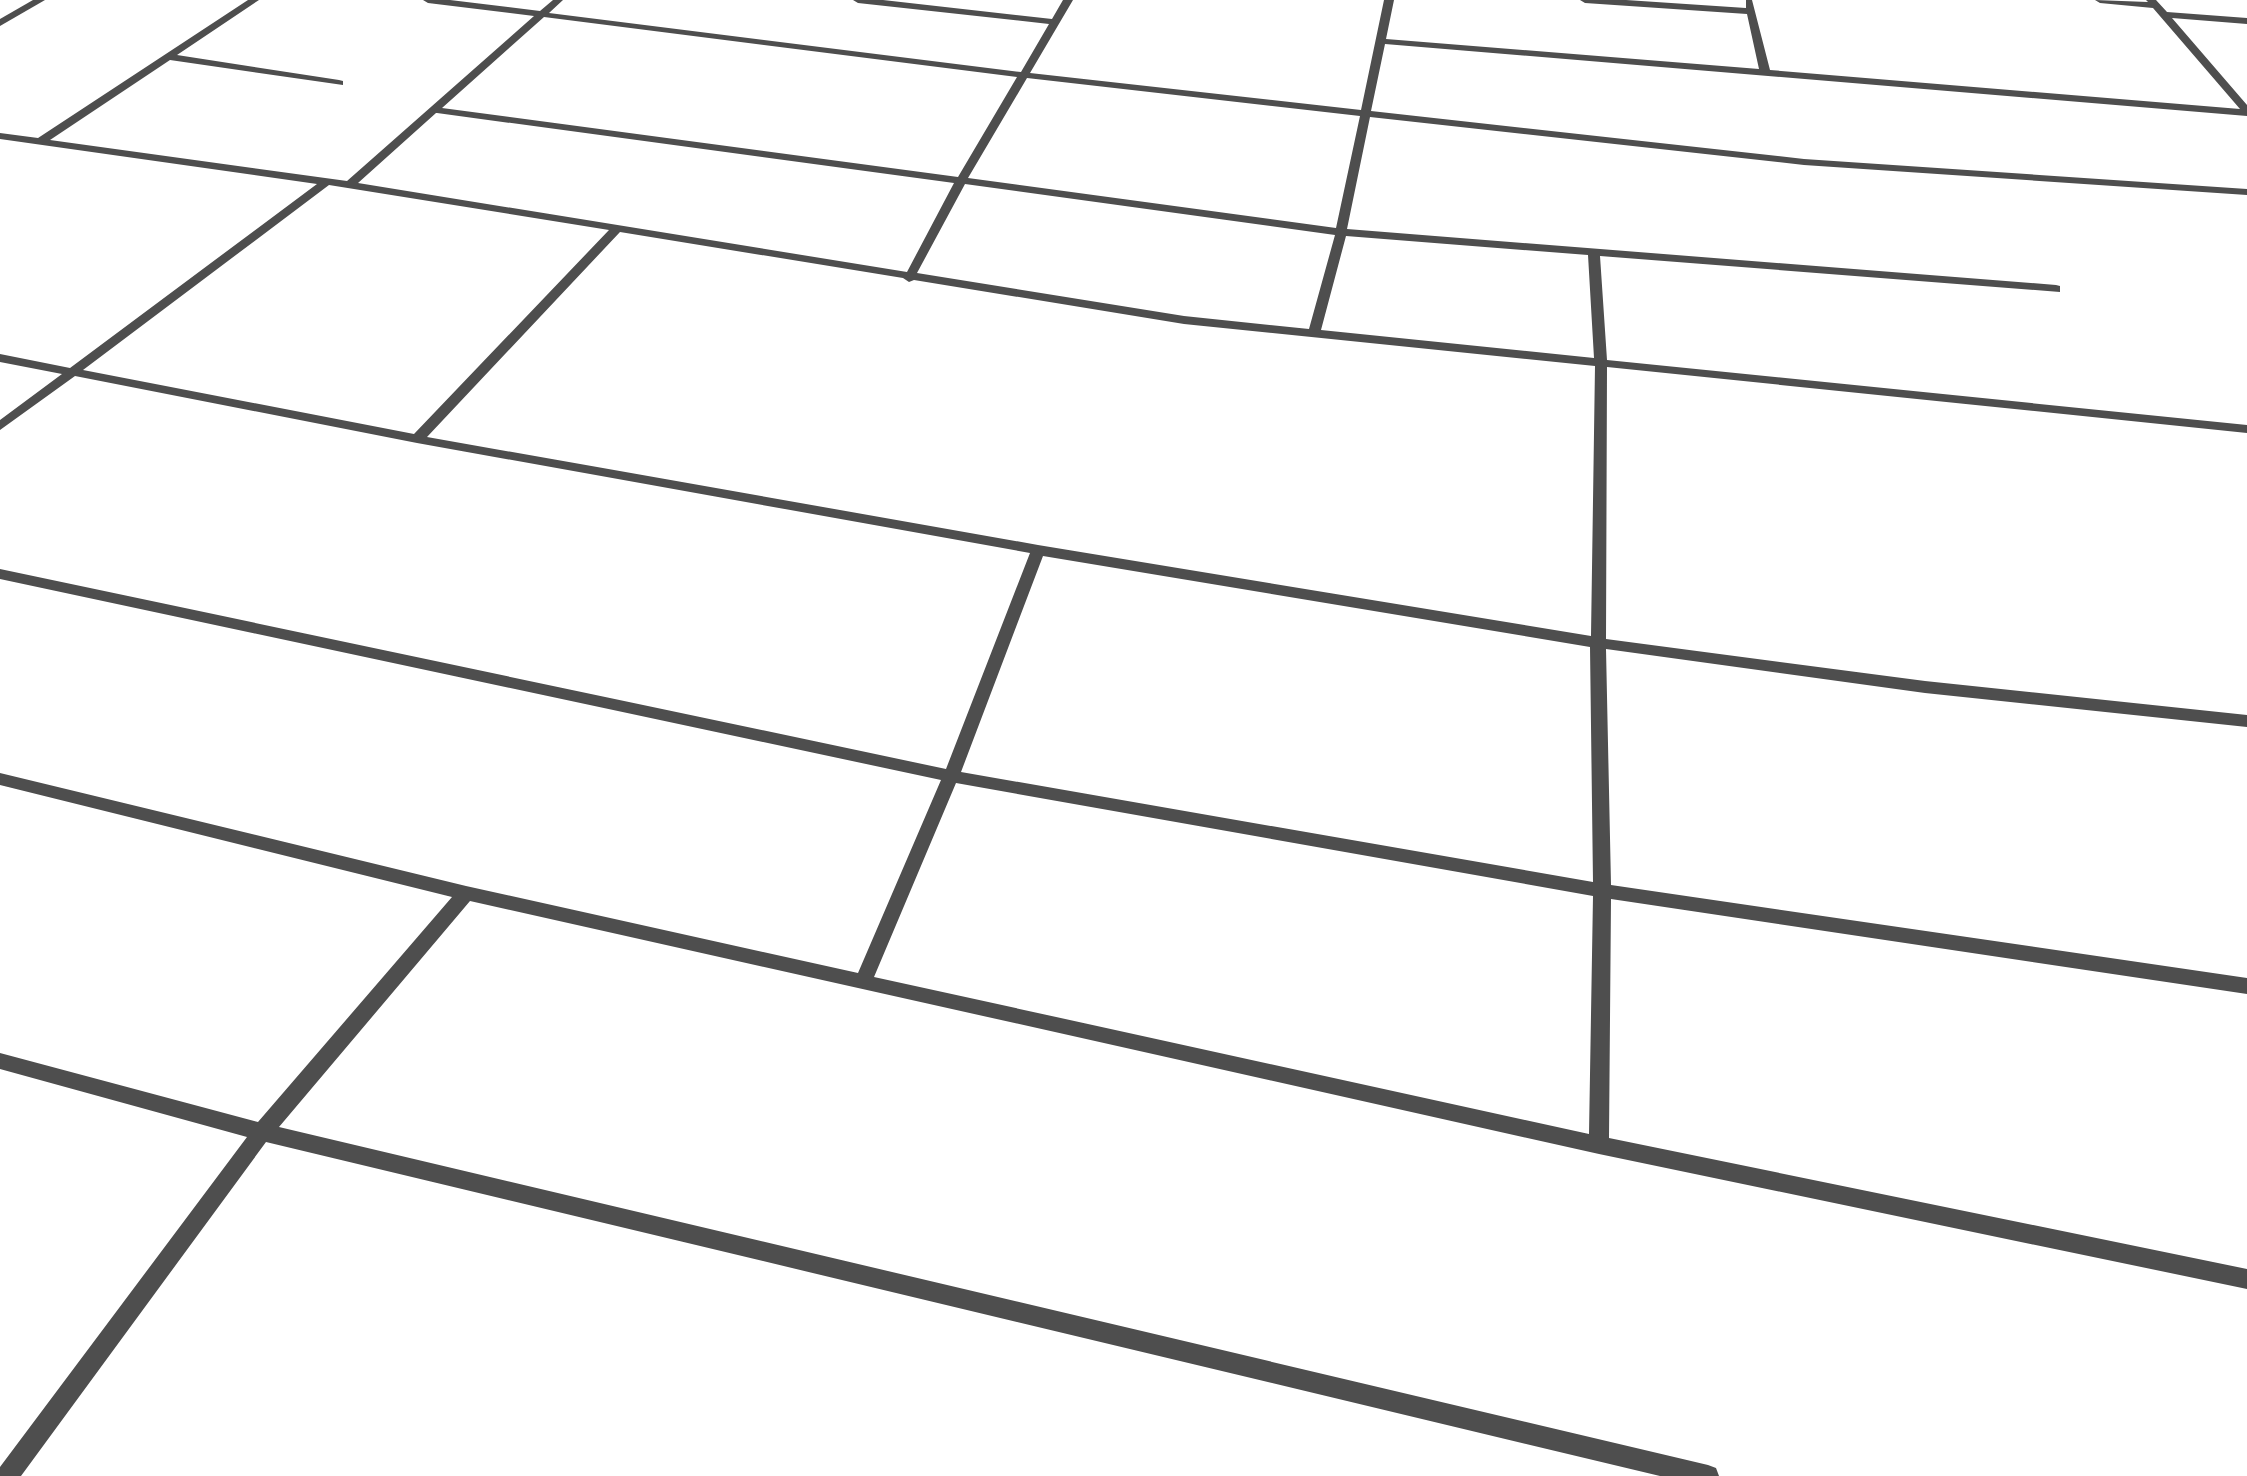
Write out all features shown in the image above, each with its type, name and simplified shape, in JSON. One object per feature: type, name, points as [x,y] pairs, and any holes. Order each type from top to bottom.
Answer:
[{"type":"street","points":[[0,23],[40,0]]},
{"type":"street","points":[[41,141],[254,0]]},
{"type":"street","points":[[428,0],[1022,75],[1804,162],[2247,192]]},
{"type":"street","points":[[349,185],[558,0]]},
{"type":"street","points":[[858,0],[1053,22]]},
{"type":"street","points":[[909,278],[961,181],[1068,0]]},
{"type":"street","points":[[1314,334],[1341,232],[1389,0]]},
{"type":"street","points":[[1585,0],[1749,6],[1765,72]]},
{"type":"street","points":[[2100,0],[2247,21]]},
{"type":"street","points":[[2157,7],[2247,112]]},
{"type":"street","points":[[1381,41],[2247,112]]},
{"type":"street","points":[[168,57],[339,83]]},
{"type":"street","points":[[437,110],[1341,232],[2056,289]]},
{"type":"street","points":[[0,136],[328,181],[909,278],[1184,320],[2247,429]]},
{"type":"street","points":[[0,426],[328,181]]},
{"type":"street","points":[[417,439],[616,230]]},
{"type":"street","points":[[1594,253],[1601,364],[1599,1145]]},
{"type":"street","points":[[0,358],[417,439],[1038,550],[1598,643],[1925,687],[2247,721]]},
{"type":"street","points":[[863,982],[951,776],[1038,550]]},
{"type":"street","points":[[0,574],[951,776],[1602,891],[2247,986]]},
{"type":"street","points":[[0,779],[466,893],[863,982],[1599,1145],[2247,1279]]},
{"type":"street","points":[[7,1476],[262,1132],[466,893]]},
{"type":"street","points":[[0,1061],[262,1132],[1708,1476]]}]
